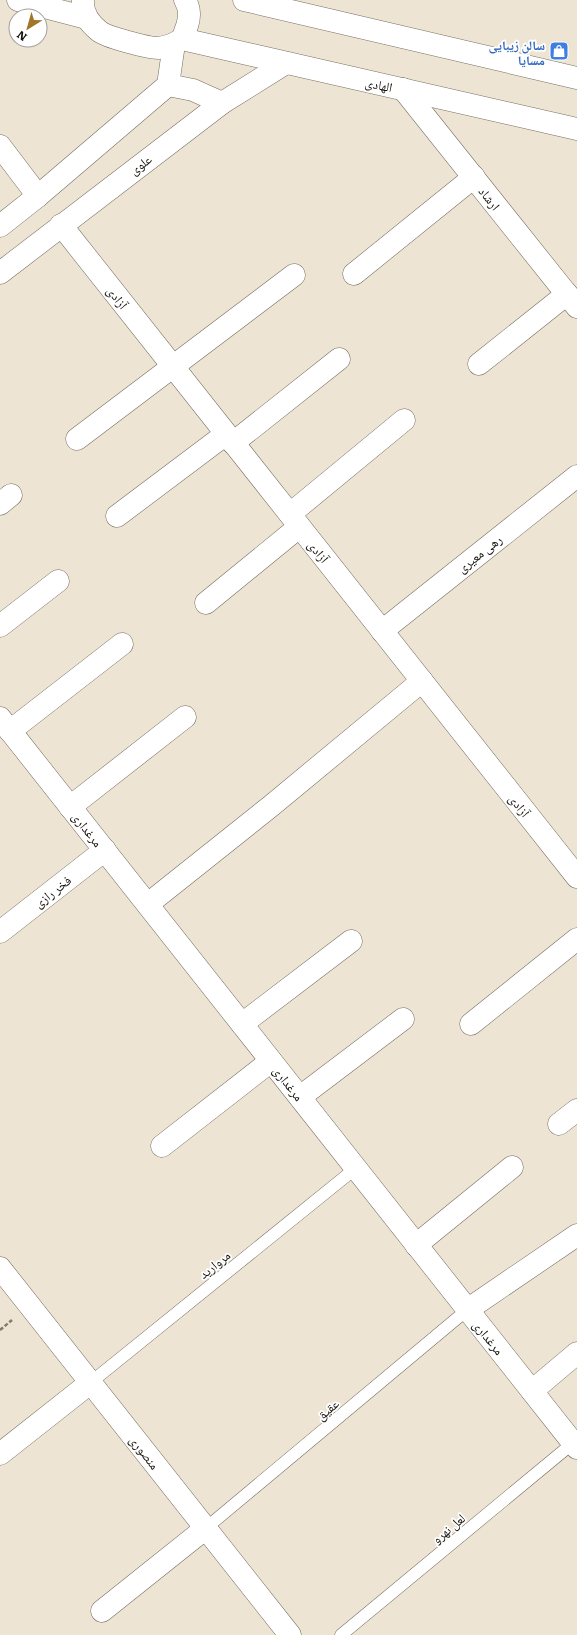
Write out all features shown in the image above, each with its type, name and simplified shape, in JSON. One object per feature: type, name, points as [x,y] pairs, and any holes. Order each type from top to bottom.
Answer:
[{"type":"street","points":[[18,0],[85,9],[100,32],[136,44],[157,48],[178,41]]},
{"type":"street","points":[[0,226],[38,196],[168,85],[178,41],[189,19],[188,5],[185,0]]},
{"type":"street","points":[[244,0],[577,78]]},
{"type":"street","name":"الهادی","points":[[178,41],[286,63],[577,129]]},
{"type":"street","name":"علوی","points":[[0,273],[222,103],[286,63]]},
{"type":"street","points":[[168,85],[193,90],[222,103]]},
{"type":"street","name":"ارشاد","points":[[403,89],[572,300]]},
{"type":"street","points":[[0,146],[38,196]]},
{"type":"street","points":[[354,274],[474,177]]},
{"type":"street","name":"آزادی","points":[[61,225],[422,681],[574,868]]},
{"type":"street","points":[[77,438],[172,365],[294,275]]},
{"type":"street","points":[[479,364],[572,300]]},
{"type":"street","points":[[117,516],[230,438],[339,359]]},
{"type":"street","points":[[206,603],[294,520],[404,420]]},
{"type":"street","name":"رهی معیری","points":[[382,630],[577,476]]},
{"type":"street","points":[[0,626],[58,581]]},
{"type":"street","points":[[6,732],[122,644]]},
{"type":"street","points":[[148,904],[271,806],[422,681]]},
{"type":"street","points":[[70,807],[185,717]]},
{"type":"street","name":"مرغداری","points":[[6,732],[105,850],[575,1445]]},
{"type":"street","name":"فخر رازی","points":[[0,932],[105,850]]},
{"type":"street","points":[[471,1024],[577,939]]},
{"type":"street","points":[[242,1024],[351,941]]},
{"type":"street","points":[[300,1097],[403,1019]]},
{"type":"street","points":[[162,1146],[271,1061]]},
{"type":"street","points":[[558,1124],[577,1110]]},
{"type":"street","points":[[416,1245],[512,1167]]},
{"type":"street","points":[[467,1310],[577,1235]]},
{"type":"street","name":"منصوری","points":[[0,1268],[290,1635]]},
{"type":"street","points":[[532,1391],[577,1353]]},
{"type":"street","points":[[0,1454],[90,1383]]},
{"type":"street","points":[[102,1611],[206,1528]]},
{"type":"lane","name":"مروارید","points":[[90,1383],[356,1168]]},
{"type":"lane","name":"عقیق","points":[[206,1528],[467,1310]]},
{"type":"lane","name":"لعل نهرو","points":[[341,1635],[575,1445]]},
{"type":"place","name":"سالن زیبایی مسایا","points":[[559,51]]}]
